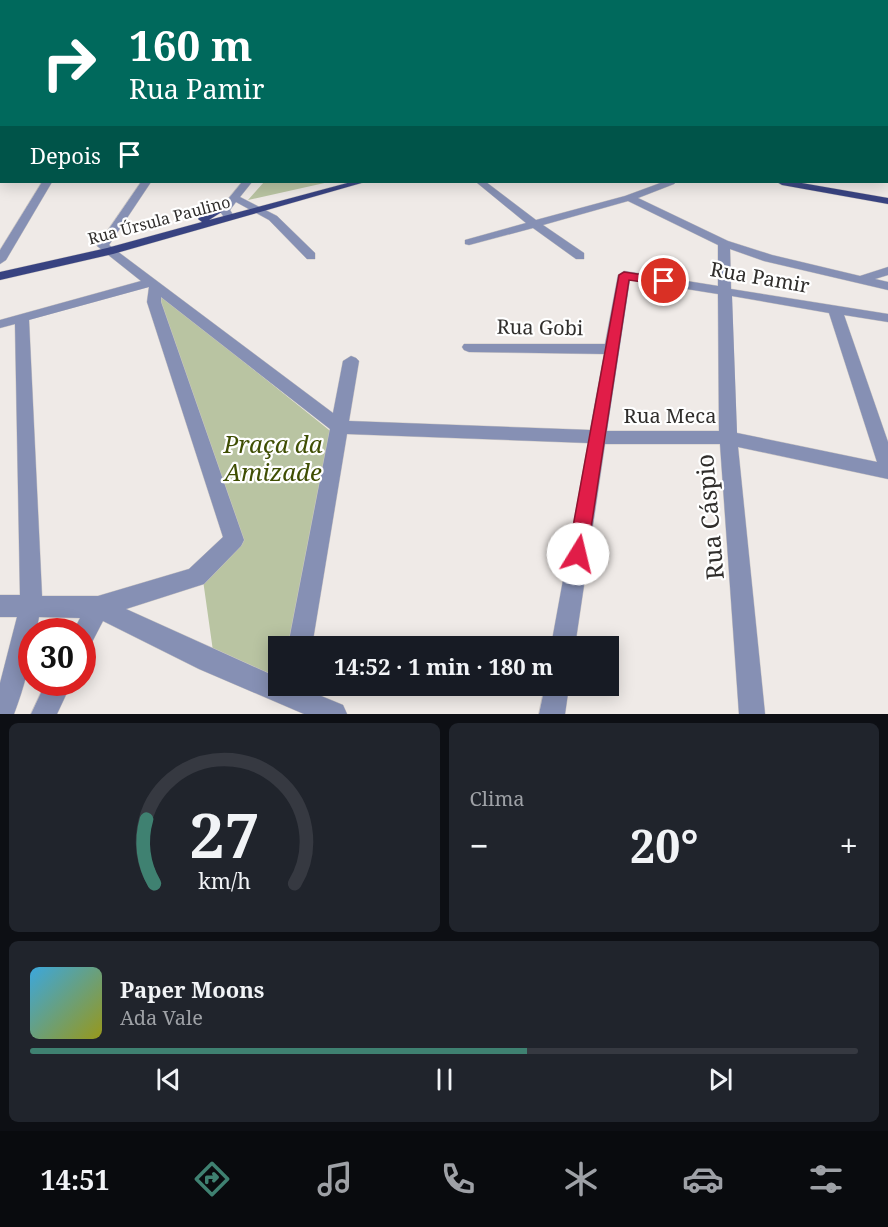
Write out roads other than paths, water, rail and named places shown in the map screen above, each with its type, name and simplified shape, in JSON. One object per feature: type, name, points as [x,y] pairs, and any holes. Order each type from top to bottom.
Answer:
[{"type":"main road","name":"Rua Úrsula Paulino","points":[[253,208],[338,183]]},
{"type":"main road","name":"Rua Úrsula Paulino","points":[[0,269],[106,249],[229,209],[253,208],[356,183]]},
{"type":"main road","points":[[788,183],[888,201]]},
{"type":"main road","points":[[811,183],[888,196]]},
{"type":"main road","name":"Rua Úrsula Paulino","points":[[0,276],[106,249],[229,209]]},
{"type":"street","points":[[0,260],[46,183]]},
{"type":"street","points":[[145,183],[106,249],[340,427]]},
{"type":"street","points":[[229,209],[246,183]]},
{"type":"street","points":[[482,183],[532,223],[580,256]]},
{"type":"street","points":[[469,243],[532,223],[629,198],[668,183]]},
{"type":"street","points":[[629,198],[724,243],[778,261],[888,286]]},
{"type":"street","points":[[229,209],[253,208],[273,218],[311,256]]},
{"type":"street","name":"Rua Cáspio","points":[[724,243],[723,290],[728,438],[752,714]]},
{"type":"street","points":[[860,280],[882,273]]},
{"type":"street","name":"Rua Pamir","points":[[611,349],[624,275],[888,318]]},
{"type":"street","points":[[0,324],[152,285]]},
{"type":"street","points":[[0,606],[32,604],[98,607],[196,577],[234,540],[154,302],[152,285]]},
{"type":"street","points":[[835,309],[888,471]]},
{"type":"street","points":[[1,714],[11,688],[32,604],[22,318]]},
{"type":"street","name":"Rua Gobi","points":[[469,347],[611,349]]},
{"type":"street","points":[[565,636],[611,349]]},
{"type":"street","points":[[302,636],[351,361]]},
{"type":"street","name":"Rua Meca","points":[[340,427],[596,437],[728,438],[888,471]]},
{"type":"street","points":[[92,618],[98,607]]},
{"type":"street","points":[[98,607],[268,681]]},
{"type":"street","points":[[44,714],[53,696]]},
{"type":"street","points":[[301,696],[334,714]]},
{"type":"street","points":[[552,714],[555,696]]},
{"type":"park label","name":"Praça da Amizade","points":[[273,457]]}]
